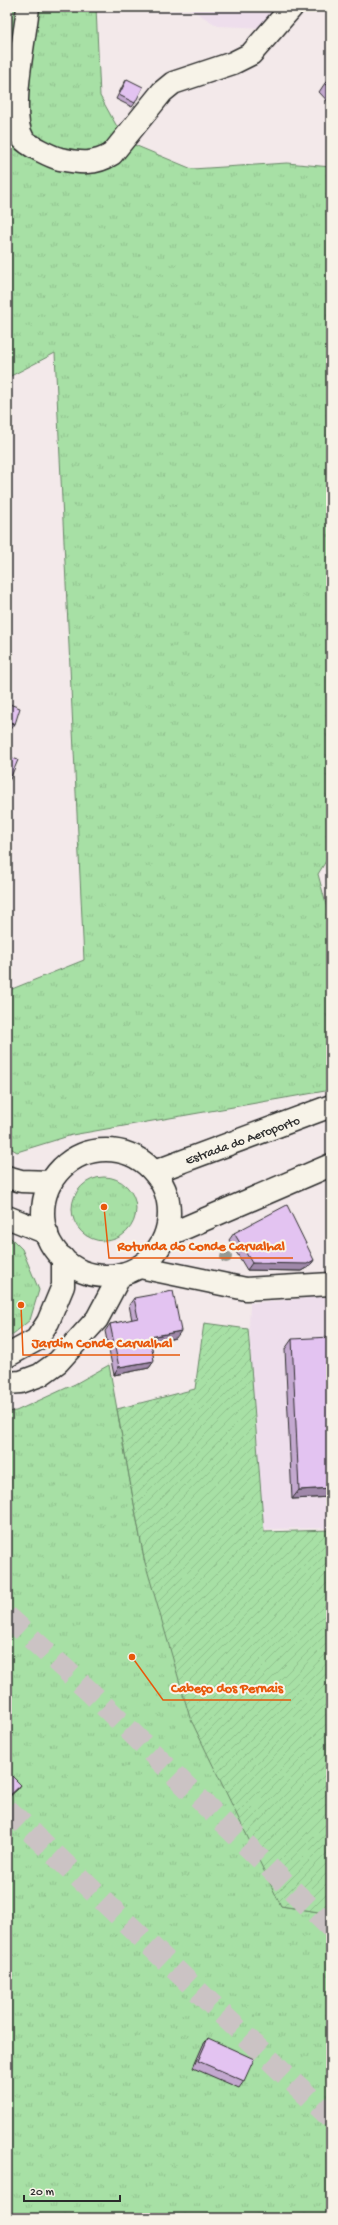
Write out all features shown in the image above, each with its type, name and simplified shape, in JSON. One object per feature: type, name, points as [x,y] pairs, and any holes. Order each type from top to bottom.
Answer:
[{"type":"main road","points":[[28,7],[16,106],[17,127],[24,141],[54,157],[73,162],[89,163],[102,160],[112,154],[162,92],[173,83],[233,63],[251,54],[292,7]]},
{"type":"main road","name":"Estrada do Aeroporto","points":[[154,1172],[331,1106]]},
{"type":"main road","points":[[7,1383],[21,1382],[40,1375],[58,1362],[97,1319],[130,1271],[155,1254],[166,1236],[170,1215],[167,1195],[154,1172],[143,1161],[123,1152],[103,1150],[82,1154],[64,1166],[51,1182],[44,1202],[44,1222],[50,1242],[63,1258],[80,1270],[100,1275],[130,1271],[246,1290],[323,1285]]},
{"type":"main road","points":[[166,1236],[331,1165]]},
{"type":"main road","points":[[7,1177],[21,1181],[51,1182]]},
{"type":"main road","points":[[7,1217],[47,1233]]},
{"type":"main road","points":[[7,1356],[36,1340],[48,1322],[63,1286],[63,1258]]},
{"type":"shaded area","points":[[187,7],[284,7],[268,28],[218,26]]},
{"type":"shaded area","points":[[331,1296],[331,1528],[260,1529],[249,1327],[250,1303]]},
{"type":"green space","points":[[7,7],[96,7],[100,96],[125,141],[192,169],[287,163],[331,167],[331,853],[318,874],[331,923],[331,1090],[72,1135],[17,1152],[7,1146],[7,991],[84,960],[55,353],[7,378]]},
{"type":"green space","points":[[98,1177],[110,1177],[127,1186],[134,1197],[136,1209],[134,1221],[127,1232],[110,1241],[98,1241],[86,1236],[77,1227],[72,1215],[72,1203],[77,1191],[86,1182]]},
{"type":"green space","points":[[7,1234],[22,1249],[39,1290],[30,1320],[7,1339]]},
{"type":"green space","points":[[204,1323],[248,1329],[264,1532],[331,1530],[331,1914],[281,1906],[190,1718],[144,1559],[117,1409],[195,1389]]},
{"type":"green space","points":[[109,1365],[144,1559],[281,1906],[331,1914],[331,2218],[7,2218],[7,1412],[16,1411],[75,1384]]},
{"type":"building","points":[[331,77],[331,89],[325,83]]},
{"type":"building","points":[[127,79],[143,87],[135,103],[119,95]]},
{"type":"building","points":[[7,703],[20,708],[15,724],[7,721]]},
{"type":"building","points":[[7,756],[18,760],[10,779],[7,777]]},
{"type":"building","points":[[7,810],[10,811],[7,820]]},
{"type":"building","points":[[287,1205],[314,1260],[307,1264],[252,1263],[234,1233]]},
{"type":"building","points":[[173,1291],[181,1331],[150,1337],[154,1361],[119,1367],[110,1324],[138,1318],[134,1298]]},
{"type":"building","points":[[331,1337],[331,1488],[299,1490],[292,1339]]},
{"type":"building","points":[[7,1771],[21,1785],[7,1798]]},
{"type":"building","points":[[208,2038],[254,2059],[244,2081],[198,2061]]},
{"type":"tunnel","points":[[7,1616],[90,1692],[331,1928]]},
{"type":"tunnel","points":[[7,1809],[331,2118]]},
{"type":"place","name":"Rotunda do Conde Carvalhal","points":[[104,1207]]},
{"type":"place","name":"Jardim Conde Carvalhal","points":[[21,1305]]},
{"type":"place","name":"Cabeço dos Pernais","points":[[132,1657]]}]
